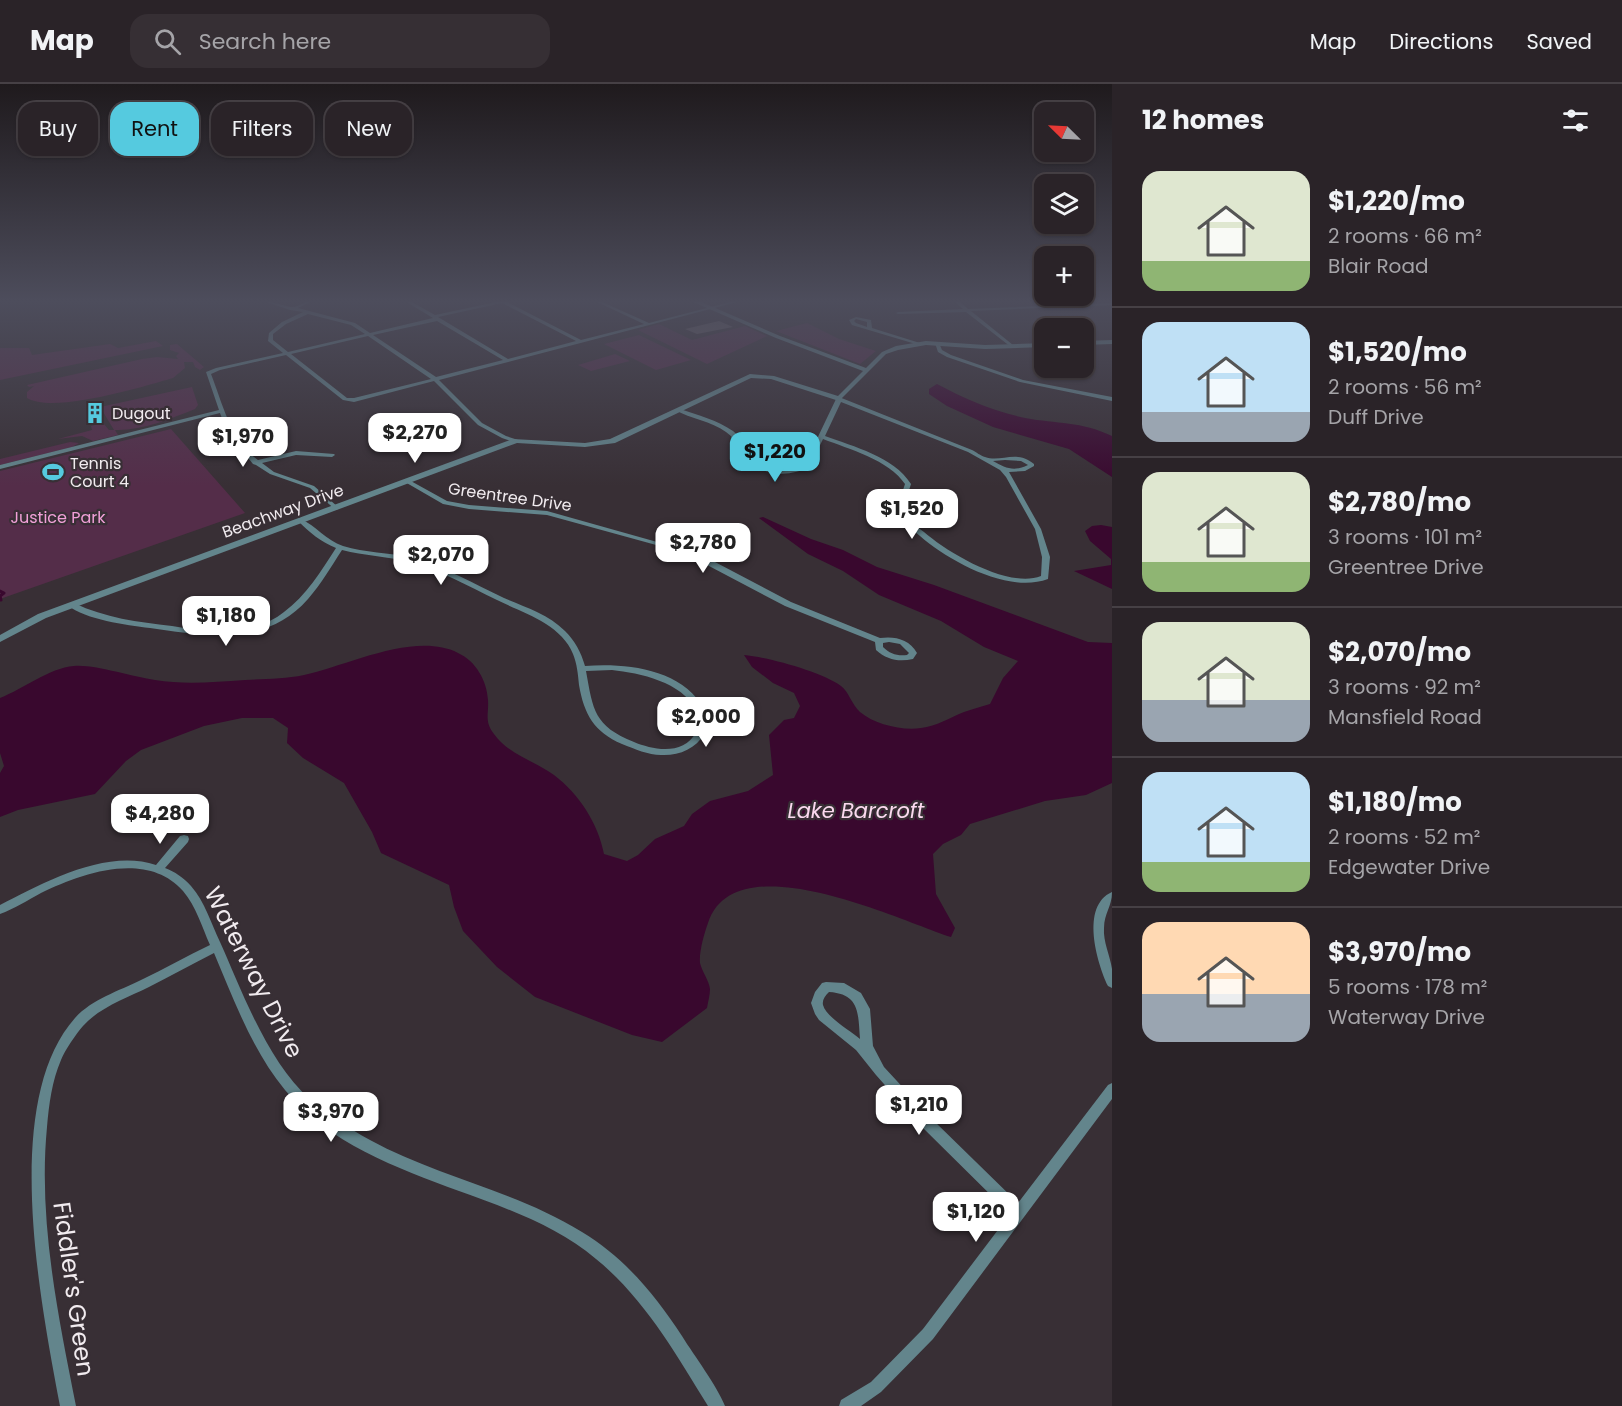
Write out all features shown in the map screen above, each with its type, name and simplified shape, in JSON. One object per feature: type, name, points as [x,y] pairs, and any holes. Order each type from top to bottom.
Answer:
[{"type":"street","points":[[245,363],[218,369],[208,375],[224,411],[230,432],[255,463],[272,472],[304,483],[336,508]]},
{"type":"street","points":[[299,363],[345,399],[354,400],[502,363]]},
{"type":"street","points":[[410,363],[436,380],[480,424],[516,441]]},
{"type":"street","points":[[844,363],[867,370]]},
{"type":"street","points":[[678,410],[729,432],[739,440],[753,461],[763,467],[777,471],[793,471],[808,465],[839,399],[875,363]]},
{"type":"street","points":[[968,363],[1008,377],[1112,399]]},
{"type":"street","name":"Beachway Drive","points":[[0,639],[31,621],[70,605],[516,441],[574,445],[604,443],[620,438],[750,376],[772,377],[877,412],[988,460],[1005,471],[1038,529],[1046,557],[1046,573],[1042,579],[1034,582],[1016,580],[971,565],[947,553],[904,516],[902,503],[908,484],[904,476],[878,461],[822,437]]},
{"type":"street","points":[[0,467],[224,411]]},
{"type":"street","points":[[255,463],[296,453],[332,455]]},
{"type":"street","points":[[988,460],[1017,458],[1027,460],[1032,465],[1025,469],[1005,471]]},
{"type":"street","name":"Greentree Drive","points":[[407,481],[445,502],[469,507],[547,513],[680,550],[788,604],[879,641]]},
{"type":"street","points":[[301,520],[328,542],[340,547],[418,562],[538,617],[562,631],[579,656],[590,709],[596,722],[606,731],[626,742],[646,750],[672,753],[694,742],[701,732],[704,720],[698,706],[687,693],[670,682],[636,671],[597,667],[582,669]]},
{"type":"street","points":[[70,605],[101,617],[189,632],[220,635],[255,631],[275,623],[295,609],[330,565],[340,547]]},
{"type":"street","points":[[158,869],[184,839]]},
{"type":"street","name":"Waterway Drive","points":[[0,910],[44,887],[82,872],[123,865],[158,869],[181,882],[202,912],[270,1058],[302,1100],[343,1133],[367,1147],[398,1162],[520,1206],[561,1227],[597,1250],[630,1281],[661,1316],[717,1406]]},
{"type":"street","points":[[1112,896],[1102,908],[1098,931],[1112,983]]},
{"type":"street","name":"Fiddler's Green","points":[[68,1406],[53,1329],[37,1205],[41,1114],[53,1063],[69,1034],[86,1016],[120,994],[216,946]]},
{"type":"street","points":[[880,1071],[865,1040],[862,1005],[857,997],[844,988],[826,987],[820,992],[817,1001],[819,1011],[826,1020],[867,1053],[880,1071],[936,1132],[1018,1214]]},
{"type":"street","points":[[847,1406],[876,1387],[928,1334],[1112,1089]]},
{"type":"green space","points":[[0,363],[83,363],[0,380]]},
{"type":"green space","points":[[126,363],[184,363],[185,368],[173,378],[76,401],[39,402],[27,398],[27,392],[34,386],[27,385]]},
{"type":"green space","points":[[193,363],[199,363],[204,367],[200,370]]},
{"type":"green space","points":[[586,363],[623,363],[591,371],[578,365]]},
{"type":"green space","points":[[641,363],[682,363],[656,370]]},
{"type":"green space","points":[[192,387],[198,405],[195,409],[176,417],[155,424],[115,430],[118,435],[93,441],[82,436],[58,439],[92,430],[91,426],[103,423],[109,430],[114,430],[100,407]]},
{"type":"green space","name":"Justice Park","points":[[171,429],[245,513],[0,599],[0,471]]},
{"type":"green space","points":[[70,442],[79,443],[72,447],[0,465],[0,459]]},
{"type":"water","points":[[937,384],[969,400],[1002,412],[1025,418],[1079,425],[1112,436],[1112,477],[1069,449],[993,427],[947,406],[929,394],[929,389]]},
{"type":"water","name":"Lake Barcroft","points":[[763,517],[811,539],[843,550],[877,567],[934,585],[1088,642],[1112,643],[1112,783],[1086,795],[1045,801],[970,824],[961,835],[943,844],[933,854],[936,894],[955,928],[951,937],[858,903],[820,893],[783,887],[750,888],[724,899],[708,923],[700,959],[710,989],[707,1008],[662,1042],[632,1035],[535,997],[497,967],[463,931],[449,885],[381,853],[372,832],[344,783],[303,758],[287,743],[288,728],[273,718],[242,718],[204,726],[141,750],[126,761],[95,794],[18,810],[0,817],[0,773],[4,766],[0,753],[0,698],[55,671],[74,666],[92,667],[166,682],[200,683],[297,676],[381,652],[422,646],[441,647],[458,653],[470,661],[479,672],[487,693],[488,721],[500,741],[522,757],[547,770],[572,791],[592,820],[604,854],[627,861],[638,855],[655,839],[684,826],[692,814],[710,801],[748,791],[773,775],[769,735],[784,720],[794,718],[800,706],[794,693],[773,683],[752,667],[744,655],[794,666],[832,681],[844,689],[857,709],[866,716],[880,723],[897,727],[913,729],[927,727],[990,704],[1003,678],[1018,661],[984,647],[941,621],[879,595],[843,571],[808,554],[759,518]]},
{"type":"water","points":[[1092,526],[1112,527],[1112,589],[1074,571],[1111,565],[1111,559],[1090,541],[1085,531]]},
{"type":"waterway","points":[[0,591],[4,593],[0,596],[1,600]]},
{"type":"place","name":"Dugout","points":[[95,413]]},
{"type":"place","name":"Tennis Court 4","points":[[53,472]]}]
